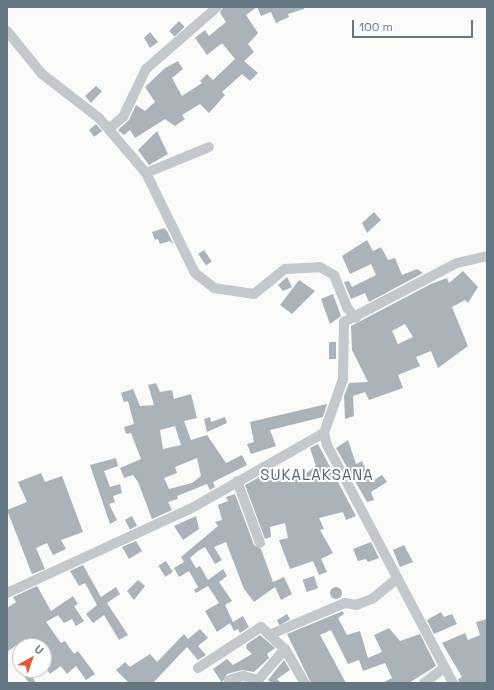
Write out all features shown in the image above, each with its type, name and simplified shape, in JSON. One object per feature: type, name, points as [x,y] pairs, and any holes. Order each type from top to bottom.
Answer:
[{"type":"street","points":[[109,129],[123,117],[146,69],[217,7]]},
{"type":"street","points":[[7,31],[42,74],[109,129],[146,173],[195,273],[214,288],[254,294],[285,270],[320,267],[334,275],[347,308],[356,318]]},
{"type":"street","points":[[146,173],[209,147]]},
{"type":"street","points":[[453,683],[326,445],[324,433],[344,379],[344,322],[356,318],[457,263],[487,256]]},
{"type":"street","points":[[7,593],[190,509],[324,433]]},
{"type":"street","points":[[237,481],[260,544]]},
{"type":"street","points":[[269,635],[345,603],[356,605],[372,599],[398,578]]},
{"type":"street","points":[[198,668],[259,627],[285,649],[304,683]]},
{"type":"street","points":[[229,680],[243,676],[258,680],[285,649]]},
{"type":"street","points":[[424,683],[444,668]]},
{"type":"building","points":[[223,7],[257,7],[246,15],[258,33],[248,44],[254,52],[244,61],[258,73],[250,81],[242,74],[222,92],[225,95],[209,113],[200,104],[182,115],[185,119],[175,126],[165,119],[135,138],[130,130],[124,135],[118,130],[129,120],[136,105],[145,111],[155,102],[145,87],[165,68],[178,61],[183,69],[172,78],[182,96],[202,83],[200,81],[207,74],[213,80],[235,59],[222,43],[207,55],[195,38],[205,30],[209,36],[226,22],[220,13]]},
{"type":"building","points":[[257,7],[304,7],[304,9],[288,14],[289,17],[276,23],[271,12],[261,16]]},
{"type":"building","points":[[179,21],[185,27],[175,37],[169,31]]},
{"type":"building","points":[[150,32],[158,42],[150,48],[144,38]]},
{"type":"building","points":[[96,86],[102,91],[91,103],[85,96]]},
{"type":"building","points":[[96,124],[102,131],[94,137],[89,130]]},
{"type":"building","points":[[157,131],[168,154],[149,165],[138,150]]},
{"type":"building","points":[[374,212],[381,220],[367,233],[362,223]]},
{"type":"building","points":[[164,228],[174,245],[170,241],[160,244],[158,239],[155,240],[152,232]]},
{"type":"building","points":[[367,240],[373,251],[381,247],[388,260],[395,258],[402,275],[417,269],[423,273],[369,302],[365,293],[351,299],[344,282],[349,281],[352,287],[376,275],[371,264],[350,274],[342,256]]},
{"type":"building","points":[[204,250],[212,262],[206,266],[198,254]]},
{"type":"building","points":[[463,271],[478,287],[468,303],[465,300],[452,307],[468,346],[438,368],[431,351],[416,357],[420,366],[398,375],[403,388],[369,400],[365,392],[353,396],[354,416],[345,419],[344,396],[349,383],[368,382],[352,350],[351,326],[431,284],[447,278],[449,283]],"holes":[[[405,324],[413,337],[398,344],[392,331]]]},
{"type":"building","points":[[287,277],[292,287],[283,291],[278,285]]},
{"type":"building","points":[[299,280],[315,291],[292,314],[280,305]]},
{"type":"building","points":[[333,294],[341,316],[330,324],[321,299]]},
{"type":"building","points":[[329,342],[336,342],[336,359],[329,359]]},
{"type":"building","points":[[156,383],[160,392],[172,390],[174,399],[191,394],[197,418],[184,421],[191,440],[207,435],[226,463],[242,455],[247,465],[213,482],[215,487],[210,490],[207,484],[177,496],[178,499],[168,502],[172,510],[152,519],[138,482],[133,475],[124,478],[120,468],[141,459],[131,433],[126,434],[124,427],[134,424],[128,401],[124,402],[121,393],[133,389],[140,406],[154,405],[148,385]],"holes":[[[175,426],[181,445],[163,449],[160,430]],[[197,458],[201,476],[192,483],[169,489],[164,478],[177,473],[175,467]]]},
{"type":"building","points":[[327,404],[323,417],[270,430],[276,446],[251,454],[247,444],[254,442],[250,422]]},
{"type":"building","points":[[210,417],[211,422],[225,417],[227,423],[207,432],[204,419]]},
{"type":"building","points":[[348,440],[356,464],[362,461],[371,482],[382,475],[387,482],[371,492],[374,500],[367,502],[336,448]]},
{"type":"building","points":[[318,444],[356,516],[346,520],[343,512],[319,518],[324,529],[320,530],[333,553],[321,559],[327,572],[319,575],[313,561],[290,569],[279,540],[288,538],[285,523],[270,527],[271,537],[265,539],[245,485],[267,473],[282,474],[283,480],[308,472],[316,466],[310,448]]},
{"type":"building","points":[[116,458],[118,466],[104,471],[110,487],[120,484],[122,493],[113,496],[115,502],[109,504],[117,520],[110,524],[90,465]]},
{"type":"building","points":[[41,473],[45,482],[62,476],[83,532],[61,540],[66,549],[53,555],[47,543],[36,548],[45,569],[32,574],[7,510],[27,502],[18,482]]},
{"type":"building","points":[[235,494],[254,545],[261,549],[273,582],[284,577],[292,594],[281,600],[275,587],[254,602],[244,589],[226,542],[214,547],[222,560],[215,564],[205,547],[190,558],[196,568],[200,566],[208,580],[223,569],[227,576],[219,582],[232,601],[225,605],[233,622],[243,616],[249,627],[240,633],[238,629],[234,631],[230,623],[217,632],[205,611],[219,603],[208,586],[196,593],[194,590],[198,587],[189,571],[179,577],[174,568],[184,562],[181,557],[218,526],[215,522],[222,520],[218,505],[228,501],[226,497]]},
{"type":"building","points":[[132,516],[137,526],[130,529],[125,520]]},
{"type":"building","points":[[196,516],[199,529],[183,540],[174,526]]},
{"type":"building","points":[[136,541],[142,551],[129,559],[122,547]]},
{"type":"building","points":[[371,542],[379,558],[368,562],[366,559],[358,561],[353,549]]},
{"type":"building","points":[[404,545],[413,562],[400,567],[393,550]]},
{"type":"building","points":[[166,561],[173,572],[165,577],[158,566]]},
{"type":"building","points":[[83,565],[101,597],[116,587],[120,594],[107,603],[128,635],[119,640],[104,615],[93,623],[86,614],[97,605],[85,583],[79,586],[70,571]]},
{"type":"building","points":[[314,576],[318,588],[307,592],[303,580]]},
{"type":"building","points":[[138,580],[145,586],[134,600],[127,591]]},
{"type":"building","points":[[37,586],[51,611],[73,596],[78,604],[74,606],[84,621],[76,626],[72,619],[64,623],[58,615],[46,622],[61,643],[65,641],[74,654],[78,651],[95,674],[86,680],[76,666],[67,674],[61,666],[52,673],[52,638],[12,638],[12,648],[7,652],[7,608],[16,602],[13,597]]},
{"type":"building","points":[[334,587],[338,587],[342,593],[338,599],[334,599],[330,595],[330,591]]},
{"type":"building","points":[[343,611],[344,614],[338,618],[347,635],[360,631],[368,658],[382,652],[374,635],[389,628],[400,641],[420,634],[436,666],[409,683],[382,683],[392,678],[385,663],[363,671],[359,660],[348,664],[331,630],[320,635],[346,683],[311,683],[287,634]]},
{"type":"building","points":[[441,612],[444,617],[452,614],[457,624],[434,634],[427,620]]},
{"type":"building","points":[[287,614],[290,619],[280,625],[277,620]]},
{"type":"building","points":[[487,619],[487,683],[459,683],[458,679],[462,677],[442,643],[465,633],[468,640],[480,635],[476,622]]},
{"type":"building","points":[[200,629],[208,638],[198,646],[206,655],[198,660],[187,647],[153,683],[129,683],[116,670],[125,662],[130,667],[150,654],[157,662],[184,634],[188,639]]},
{"type":"building","points":[[260,635],[275,648],[267,654],[269,658],[254,672],[242,670],[227,674],[222,683],[213,669],[227,659],[233,665],[252,654],[246,648],[247,644]]},
{"type":"building","points":[[284,660],[290,670],[277,679],[281,683],[272,683],[268,680]]},
{"type":"building","points":[[26,678],[33,678],[36,683],[29,683]]},
{"type":"district","name":"SUKALAKSANA","points":[[317,475]]}]
